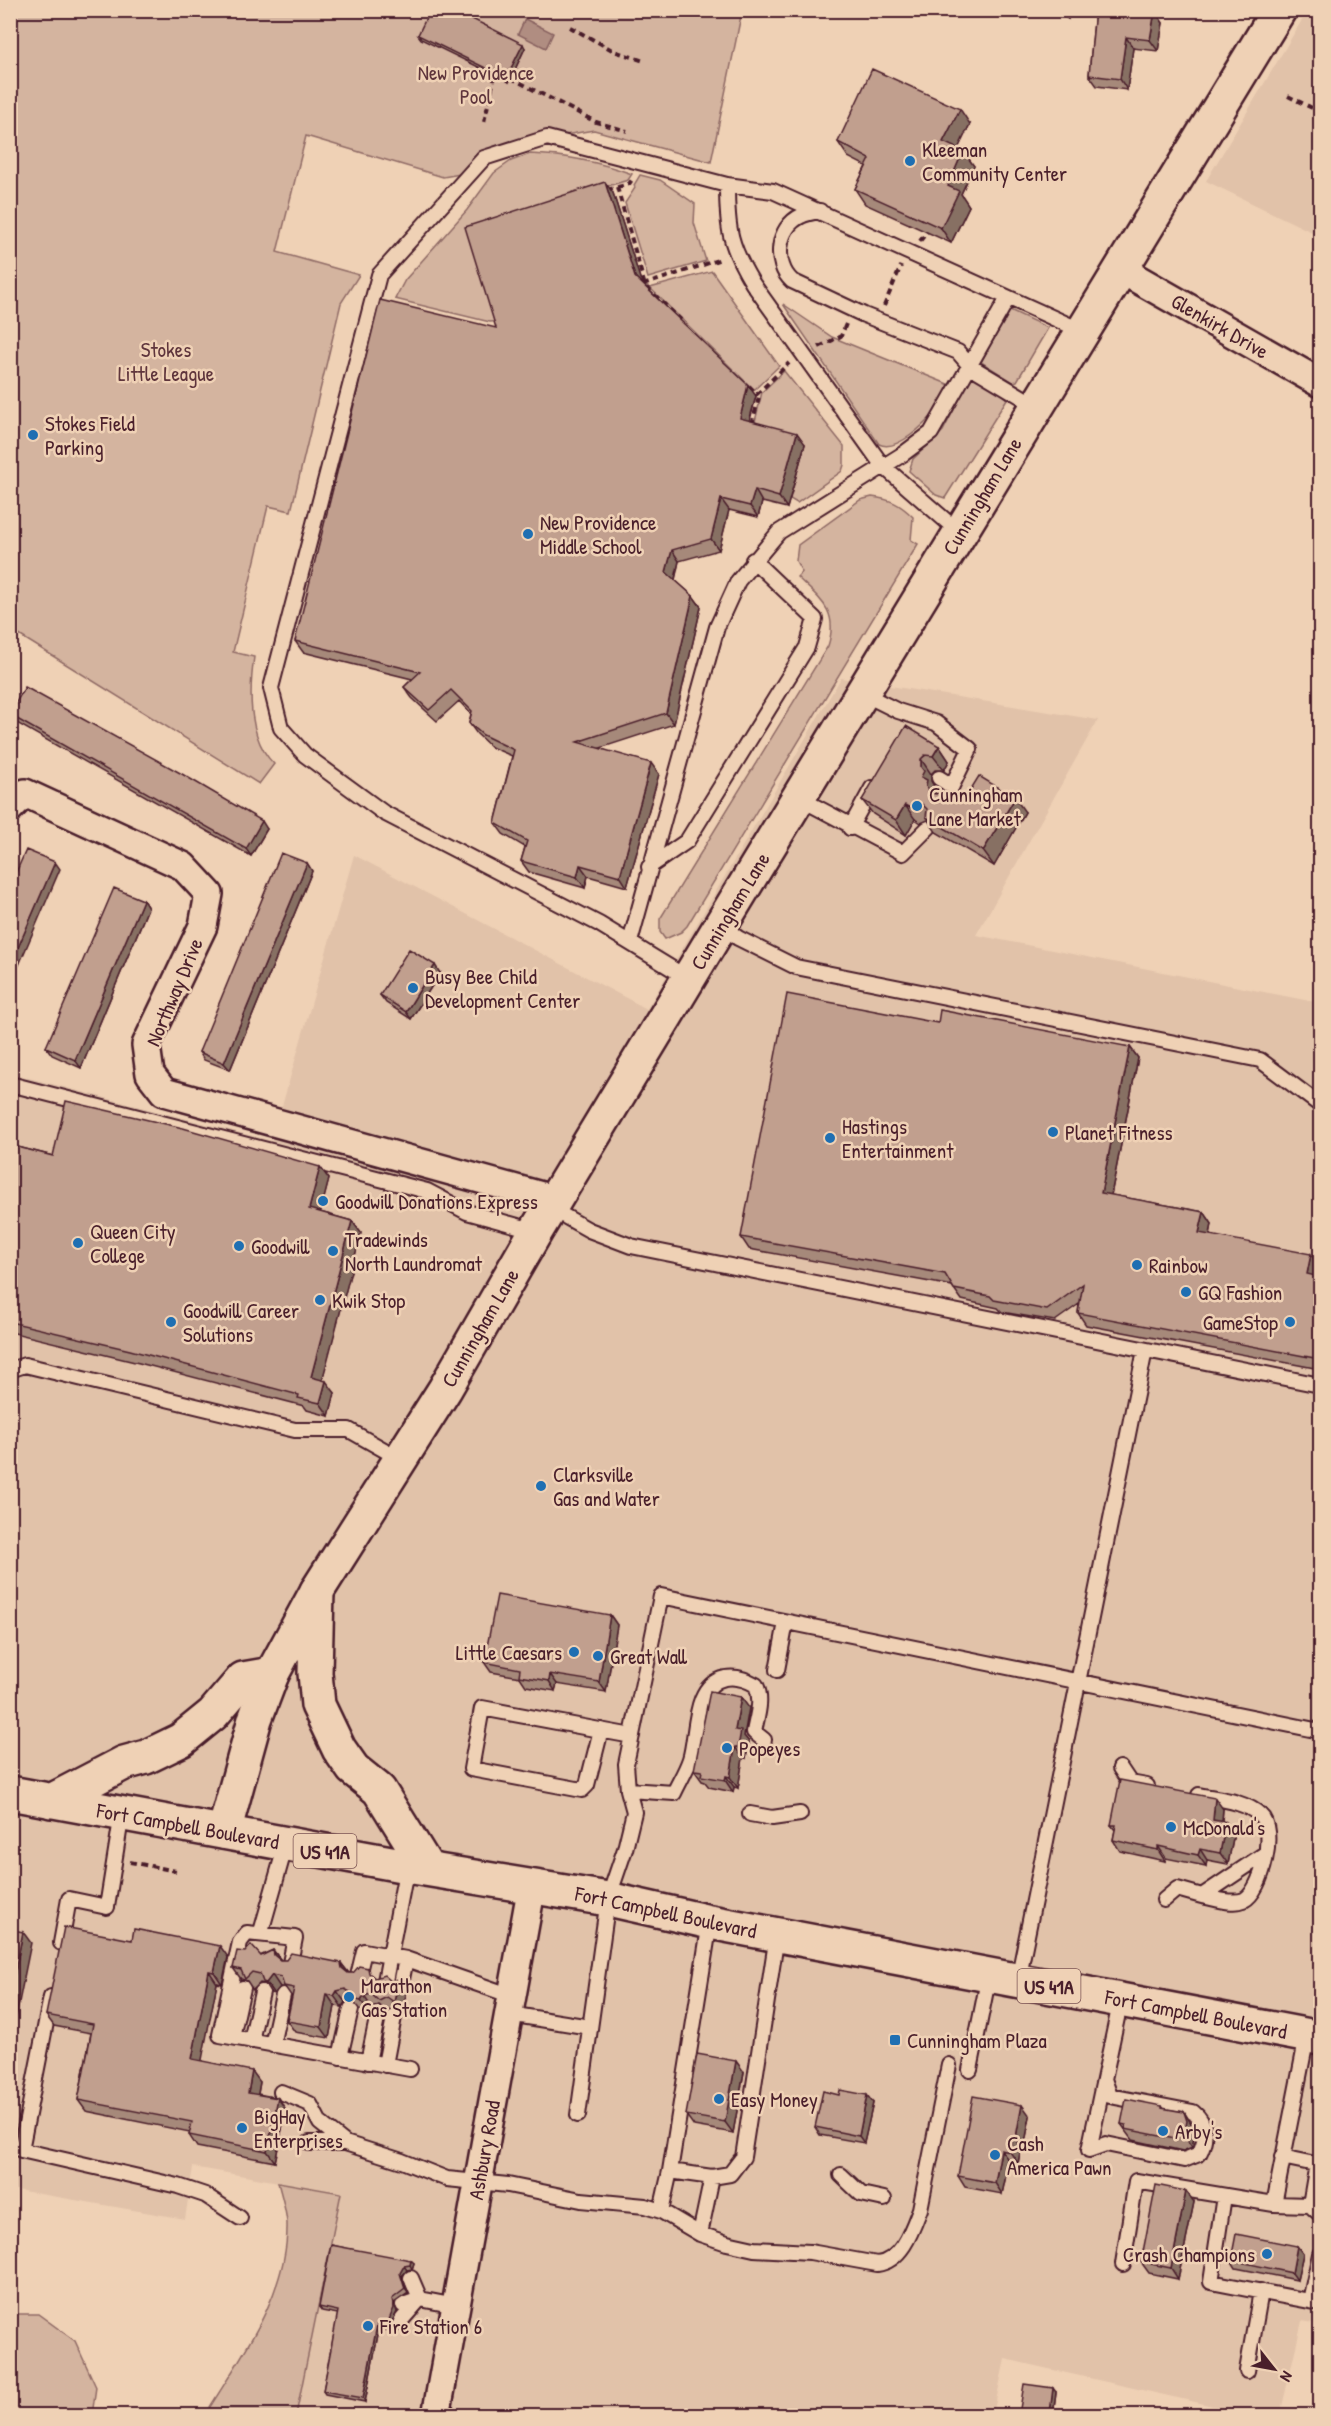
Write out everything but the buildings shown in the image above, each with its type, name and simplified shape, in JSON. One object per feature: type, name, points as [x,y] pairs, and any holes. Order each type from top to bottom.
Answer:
[{"type":"main road","name":"Cunningham Lane","points":[[224,1832],[243,1755],[272,1674],[317,1591],[402,1460],[547,1213],[1278,10]]},
{"type":"main road","points":[[317,1591],[315,1673],[318,1705],[339,1749],[353,1769],[379,1790],[417,1867]]},
{"type":"main road","points":[[51,1801],[124,1762],[146,1757],[181,1740],[213,1714],[243,1679],[272,1674]]},
{"type":"main road","name":"Fort Campbell Boulevard","points":[[10,1793],[286,1844],[608,1899],[710,1922],[1314,2037]]},
{"type":"street","name":"Glenkirk Drive","points":[[1120,269],[1320,383]]},
{"type":"street","name":"Northway Drive","points":[[10,808],[25,793],[183,866],[209,894],[203,926],[146,1045],[150,1074],[164,1092],[547,1213]]},
{"type":"street","name":"Ashbury Road","points":[[436,2415],[532,1885]]},
{"type":"lane","points":[[689,980],[630,942],[384,813],[305,756],[281,728],[271,688],[379,275],[484,158],[548,138],[727,185],[773,191],[820,210],[909,255],[1082,331]]},
{"type":"lane","points":[[727,185],[727,225],[735,254],[802,356],[882,465],[960,533]]},
{"type":"lane","points":[[820,210],[801,216],[788,226],[779,254],[786,276],[804,288],[958,352],[970,366],[1037,406]]},
{"type":"lane","points":[[630,942],[717,627],[738,581],[779,532],[882,465],[910,450],[931,433],[1008,298]]},
{"type":"lane","points":[[649,867],[687,841],[807,648],[815,619],[753,561]]},
{"type":"lane","points":[[862,693],[910,720],[936,723],[970,749],[945,800]]},
{"type":"lane","points":[[939,778],[952,786]]},
{"type":"lane","points":[[850,828],[879,786]]},
{"type":"lane","points":[[799,798],[850,828],[903,853],[929,828]]},
{"type":"lane","points":[[721,925],[738,938],[796,967],[1260,1060],[1320,1105]]},
{"type":"lane","points":[[10,1084],[427,1191],[467,1212],[547,1213],[631,1246],[1320,1385]]},
{"type":"lane","points":[[970,2070],[1004,1977],[1078,1682],[1145,1350]]},
{"type":"lane","points":[[10,1370],[25,1365],[295,1430],[349,1430],[402,1460]]},
{"type":"lane","points":[[578,2115],[608,1899],[625,1849],[634,1812],[628,1790],[626,1764],[661,1596],[1320,1731]]},
{"type":"lane","points":[[777,1670],[786,1622]]},
{"type":"lane","points":[[628,1790],[674,1793],[690,1760],[702,1700],[712,1683],[728,1677],[747,1679],[756,1685],[759,1704],[754,1732],[764,1740]]},
{"type":"lane","points":[[601,1730],[587,1785],[582,1790],[471,1769],[482,1708],[601,1730],[632,1736]]},
{"type":"lane","points":[[1120,1768],[1130,1783],[1165,1790]]},
{"type":"lane","points":[[1164,1900],[1177,1889],[1238,1902],[1250,1896],[1255,1889],[1266,1853],[1267,1825],[1258,1813],[1224,1800],[1189,1794]]},
{"type":"lane","points":[[58,1956],[69,1899],[106,1907],[122,1814]]},
{"type":"lane","points":[[750,1814],[772,1818],[800,1814]]},
{"type":"lane","points":[[250,1955],[266,1937],[286,1844]]},
{"type":"lane","points":[[1202,1896],[1266,1853]]},
{"type":"lane","points":[[385,1981],[417,1867]]},
{"type":"lane","points":[[661,2211],[670,2171],[710,1922]]},
{"type":"lane","points":[[290,1962],[295,1938],[266,1937],[247,1933],[240,1942],[220,2035],[410,2070]]},
{"type":"lane","points":[[670,2171],[712,2177],[730,2174],[743,2157],[777,1935]]},
{"type":"lane","points":[[358,1976],[364,1951],[406,1959],[510,2005],[590,2026]]},
{"type":"lane","points":[[401,1984],[406,1959]]},
{"type":"lane","points":[[54,1979],[16,2150],[178,2186],[205,2195],[240,2218]]},
{"type":"lane","points":[[232,2037],[243,1988]]},
{"type":"lane","points":[[251,2041],[262,1992]]},
{"type":"lane","points":[[272,2044],[283,1995]]},
{"type":"lane","points":[[1104,2079],[1110,2096],[1193,2112],[1199,2117],[1206,2133],[1199,2154],[1184,2160],[1106,2144],[1089,2150],[1104,2079],[1121,2000]]},
{"type":"lane","points":[[340,2057],[351,2009]]},
{"type":"lane","points":[[368,2062],[378,2014]]},
{"type":"lane","points":[[385,2065],[394,2017]]},
{"type":"lane","points":[[1274,2204],[1282,2157],[1314,2037]]},
{"type":"lane","points":[[309,2143],[345,2143],[402,2161],[447,2179],[508,2185],[580,2200],[645,2206],[661,2211],[700,2234],[754,2249],[810,2252],[886,2263],[896,2256],[905,2243],[920,2209],[950,2066]]},
{"type":"lane","points":[[281,2092],[310,2104],[320,2123],[345,2143]]},
{"type":"lane","points":[[1124,2264],[1136,2181],[1315,2210],[1319,2164],[1282,2157]]},
{"type":"lane","points":[[841,2175],[861,2194],[884,2199]]},
{"type":"lane","points":[[700,2234],[712,2177]]},
{"type":"lane","points":[[1224,2196],[1211,2282],[1315,2302],[1320,2254]]},
{"type":"lane","points":[[411,2278],[420,2299]]},
{"type":"lane","points":[[1246,2371],[1261,2291]]},
{"type":"lane","points":[[403,2305],[420,2299],[456,2306]]},
{"type":"lane","points":[[399,2323],[420,2299]]},
{"type":"path","points":[[570,27],[614,51],[644,61]]},
{"type":"path","points":[[484,122],[495,75]]},
{"type":"path","points":[[511,78],[596,122],[627,131]]},
{"type":"path","points":[[1288,96],[1320,112]]},
{"type":"path","points":[[606,190],[629,184],[641,163]]},
{"type":"path","points":[[634,287],[735,254]]},
{"type":"path","points":[[750,430],[759,397],[757,394]]},
{"type":"path","points":[[114,1860],[176,1871]]},
{"type":"shaded area","points":[[1308,10],[1320,11],[1320,236],[1206,181]]},
{"type":"shaded area","points":[[525,19],[553,33],[546,48],[518,34]]},
{"type":"shaded area","points":[[841,678],[1098,720],[976,935],[1320,1003],[1320,2324],[1302,2321],[1280,2415],[1253,2415],[1005,2359],[993,2415],[495,2416],[465,2409],[457,2416],[296,2415],[341,2193],[193,2167],[185,2219],[11,2189],[10,1073],[272,1141],[354,855],[647,1009]]},
{"type":"green space","name":"Stokes Little League","points":[[10,11],[742,11],[711,162],[594,130],[547,138],[484,158],[472,172],[443,177],[306,136],[277,252],[359,275],[341,303],[291,511],[268,506],[233,652],[254,657],[251,684],[252,714],[259,741],[274,764],[259,784],[11,630]]},
{"type":"green space","points":[[530,154],[582,160],[632,174],[628,180],[469,227],[499,321],[490,322],[395,299],[405,280],[467,210],[494,173],[511,161]]},
{"type":"green space","points":[[640,175],[660,180],[695,204],[694,223],[706,261],[648,278],[625,203]]},
{"type":"green space","points":[[712,271],[779,366],[754,390],[650,288]]},
{"type":"green space","points":[[783,304],[832,337],[950,385],[937,410],[919,429],[902,441],[886,446],[879,444]]},
{"type":"green space","points":[[1010,310],[1048,328],[1017,381],[1013,382],[981,362]]},
{"type":"green space","points":[[784,371],[844,446],[842,471],[797,503],[790,499],[805,444],[753,430],[762,392]]},
{"type":"green space","points":[[972,375],[1001,392],[1007,399],[945,498],[936,495],[909,471],[913,459],[943,431]]},
{"type":"green space","points":[[872,497],[894,503],[913,517],[911,540],[918,544],[687,926],[681,932],[665,939],[660,932],[660,919],[828,646],[831,624],[826,607],[797,577],[802,572],[796,561],[798,545],[860,500]]},
{"type":"green space","points":[[278,2182],[341,2193],[296,2415],[205,2415],[260,2324],[280,2275],[287,2223]]},
{"type":"green space","points":[[11,2314],[38,2314],[75,2341],[96,2387],[92,2415],[20,2416],[18,2411],[11,2411]]},
{"type":"place","name":"Kleeman Community Center","points":[[910,161]]},
{"type":"place","name":"Stokes Field Parking","points":[[33,435]]},
{"type":"place","name":"New Providence Middle School","points":[[528,534]]},
{"type":"place","name":"Cunningham Lane Market","points":[[917,806]]},
{"type":"place","name":"Busy Bee Child Development Center","points":[[413,988]]},
{"type":"place","name":"Planet Fitness","points":[[1053,1132]]},
{"type":"place","name":"Hastings Entertainment","points":[[830,1138]]},
{"type":"place","name":"Goodwill Donations Express","points":[[323,1201]]},
{"type":"place","name":"Queen City College","points":[[78,1243]]},
{"type":"place","name":"Goodwill","points":[[239,1246]]},
{"type":"place","name":"Tradewinds North Laundromat","points":[[333,1251]]},
{"type":"place","name":"Rainbow","points":[[1137,1265]]},
{"type":"place","name":"GQ Fashion","points":[[1186,1292]]},
{"type":"place","name":"Kwik Stop","points":[[320,1300]]},
{"type":"place","name":"Goodwill Career Solutions","points":[[171,1322]]},
{"type":"place","name":"GameStop","points":[[1290,1322]]},
{"type":"place","name":"Clarksville Gas and Water","points":[[541,1486]]},
{"type":"place","name":"Little Caesars","points":[[574,1652]]},
{"type":"place","name":"Great Wall","points":[[598,1656]]},
{"type":"place","name":"Popeyes","points":[[727,1748]]},
{"type":"place","name":"McDonald's","points":[[1171,1827]]},
{"type":"place","name":"Marathon Gas Station","points":[[349,1997]]},
{"type":"place","name":"Cunningham Plaza","points":[[895,2040]]},
{"type":"place","name":"Easy Money","points":[[719,2099]]},
{"type":"place","name":"BigHay Enterprises","points":[[242,2128]]},
{"type":"place","name":"Arby's","points":[[1163,2131]]},
{"type":"place","name":"Cash America Pawn","points":[[995,2155]]},
{"type":"place","name":"Crash Champions","points":[[1267,2254]]},
{"type":"place","name":"Fire Station 6","points":[[368,2326]]},
{"type":"park label","name":"New Providence Pool","points":[[476,84]]}]
